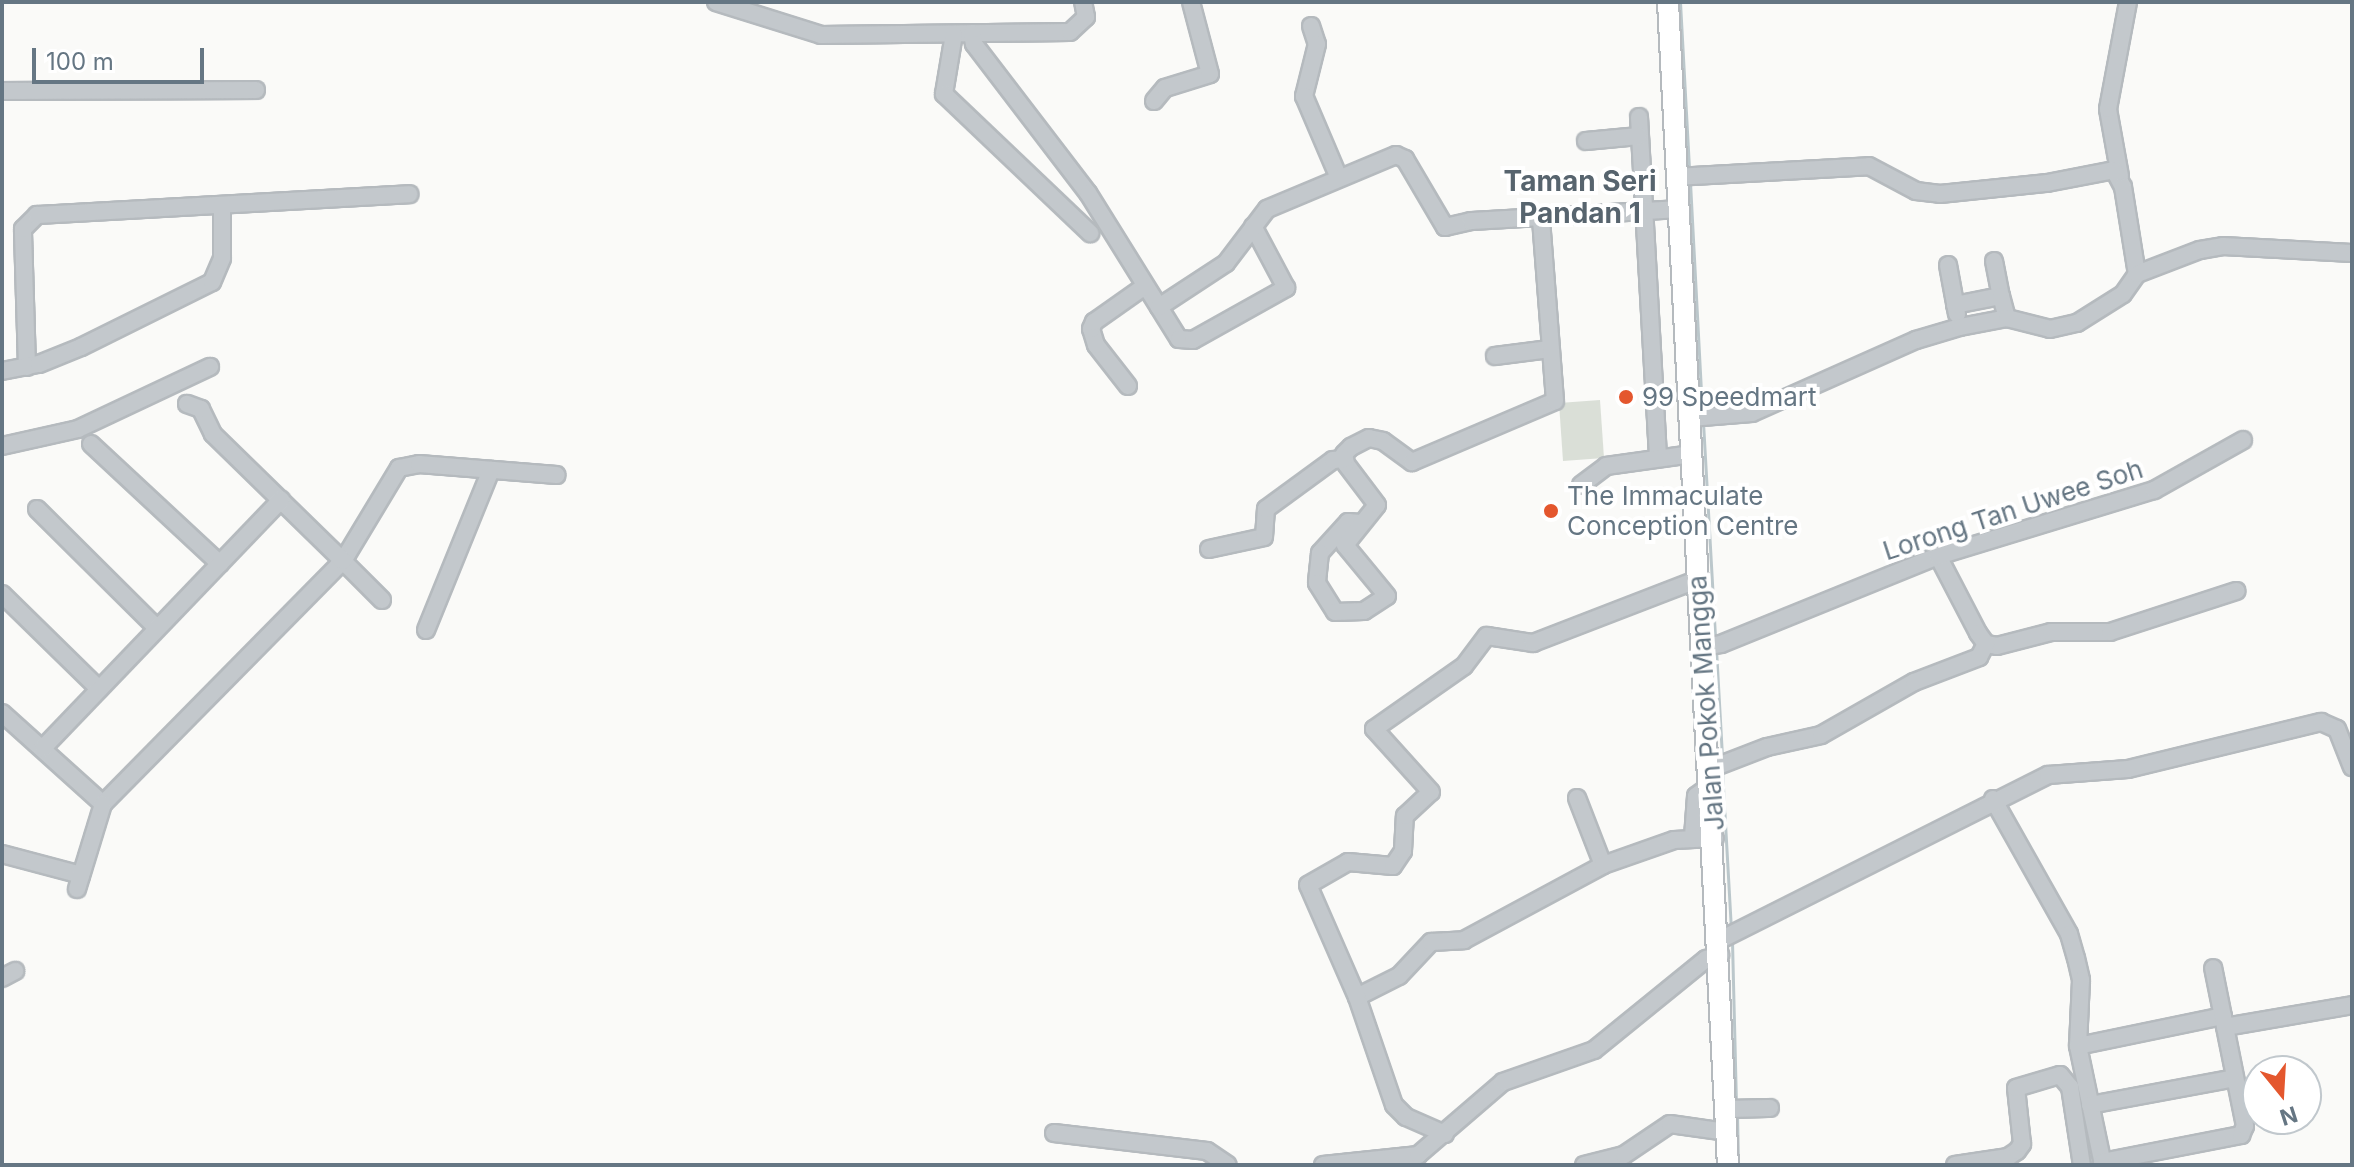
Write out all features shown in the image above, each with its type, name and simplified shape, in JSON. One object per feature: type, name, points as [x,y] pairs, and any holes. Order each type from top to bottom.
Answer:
[{"type":"main road","name":"Jalan Pokok Mangga","points":[[1668,2],[1684,177],[1677,209],[1699,417],[1692,454],[1699,579],[1711,646],[1715,838],[1727,940],[1733,1109],[1727,1132],[1728,1165]]},
{"type":"street","points":[[716,2],[821,35],[1070,32],[1085,10]]},
{"type":"street","points":[[1154,101],[1165,88],[1210,74],[1191,2]]},
{"type":"street","points":[[2128,2],[2108,109],[2137,274]]},
{"type":"street","points":[[1311,26],[1317,44],[1304,96],[1339,178]]},
{"type":"street","points":[[963,34],[944,94],[1090,233]]},
{"type":"street","points":[[963,34],[974,44],[1088,193],[1179,339],[1193,340],[1283,292],[1287,283],[1253,226]]},
{"type":"street","points":[[2,91],[256,90]]},
{"type":"street","points":[[1639,117],[1658,456]]},
{"type":"street","points":[[1586,141],[1639,136]]},
{"type":"street","points":[[1159,307],[1226,263],[1267,209],[1339,178],[1402,156],[1445,227],[1541,217],[1677,209]]},
{"type":"street","points":[[1684,177],[1869,166],[1916,191],[1940,194],[2047,183],[2114,170],[2120,176]]},
{"type":"street","points":[[27,367],[23,229],[28,220],[47,212],[409,194]]},
{"type":"street","points":[[2,371],[27,367],[212,282],[222,258],[222,205]]},
{"type":"street","points":[[1344,459],[1351,447],[1369,438],[1383,441],[1403,459],[1421,460],[1449,442],[1555,401],[1541,217]]},
{"type":"street","points":[[1699,417],[1752,413],[1916,340],[1960,327],[2007,318],[2050,329],[2077,323],[2123,294],[2137,274],[2223,246],[2352,253]]},
{"type":"street","points":[[1994,261],[2007,318]]},
{"type":"street","points":[[1948,265],[1960,327]]},
{"type":"street","points":[[1128,386],[1096,345],[1091,329],[1094,322],[1145,286]]},
{"type":"street","points":[[1955,305],[2001,296]]},
{"type":"street","points":[[1495,356],[1550,349]]},
{"type":"street","points":[[2,446],[78,429],[210,367]]},
{"type":"street","points":[[187,404],[201,409],[213,434],[382,600]]},
{"type":"street","name":"Lorong Tan Uwee Soh","points":[[1711,646],[1938,556],[2154,490],[2243,440]]},
{"type":"street","points":[[91,444],[220,564]]},
{"type":"street","points":[[1581,485],[1606,466],[1658,456],[1692,454]]},
{"type":"street","points":[[1344,459],[1377,505],[1345,545],[1387,596],[1364,611],[1335,612],[1317,583],[1320,553],[1348,522],[1361,523]]},
{"type":"street","points":[[1209,549],[1264,537],[1266,509],[1333,460],[1344,459]]},
{"type":"street","points":[[2,854],[79,882],[103,804],[343,561],[399,468],[419,464],[557,475]]},
{"type":"street","points":[[426,630],[491,470]]},
{"type":"street","points":[[43,748],[281,500]]},
{"type":"street","points":[[37,509],[157,628]]},
{"type":"street","points":[[1938,556],[1986,644]]},
{"type":"street","points":[[1445,1134],[1406,1117],[1394,1105],[1357,997],[1308,885],[1348,862],[1393,866],[1403,851],[1405,816],[1431,792],[1374,729],[1464,666],[1487,636],[1533,643],[1699,579]]},
{"type":"street","points":[[1986,644],[2009,646],[2051,632],[2110,632],[2236,591]]},
{"type":"street","points":[[2,594],[99,689]]},
{"type":"street","points":[[1693,837],[1696,796],[1716,772],[1821,735],[1902,689],[1979,657],[1986,644]]},
{"type":"street","points":[[2,713],[103,804]]},
{"type":"street","points":[[1323,1165],[1424,1160],[1445,1134],[1503,1082],[1594,1050],[1727,940],[1993,799],[2048,775],[2128,769],[2321,722],[2337,729],[2352,767]]},
{"type":"street","points":[[1577,798],[1603,865]]},
{"type":"street","points":[[1993,799],[2069,934],[2081,980],[2078,1046],[2103,1164],[2241,1135],[2245,1126],[2213,968]]},
{"type":"street","points":[[1357,997],[1399,976],[1431,942],[1464,940],[1603,865],[1693,837],[1715,838]]},
{"type":"street","points":[[2078,1046],[2352,1005]]},
{"type":"street","points":[[1955,1165],[2008,1157],[2017,1151],[2022,1144],[2016,1088],[2060,1075],[2070,1087],[2082,1165]]},
{"type":"street","points":[[2090,1105],[2235,1078]]},
{"type":"street","points":[[1733,1109],[1770,1108]]},
{"type":"street","points":[[1584,1165],[1624,1155],[1670,1124],[1727,1132]]},
{"type":"street","points":[[1054,1133],[1207,1151],[1228,1165]]},
{"type":"shaded area","points":[[1600,400],[1604,458],[1563,461],[1559,403]]},
{"type":"waterway","points":[[1680,2],[1689,170]]},
{"type":"waterway","points":[[1690,182],[1702,410]]},
{"type":"waterway","points":[[1703,422],[1715,638]]},
{"type":"waterway","points":[[1716,649],[1722,758]]},
{"type":"waterway","points":[[1722,769],[1731,929]]},
{"type":"waterway","points":[[1732,941],[1736,1101]]},
{"type":"waterway","points":[[1737,1113],[1738,1165]]},
{"type":"place","name":"99 Speedmart","points":[[1626,397]]},
{"type":"place","name":"The Immaculate Conception Centre","points":[[1551,511]]},
{"type":"district","name":"Taman Seri Pandan 1","points":[[1580,197]]}]
